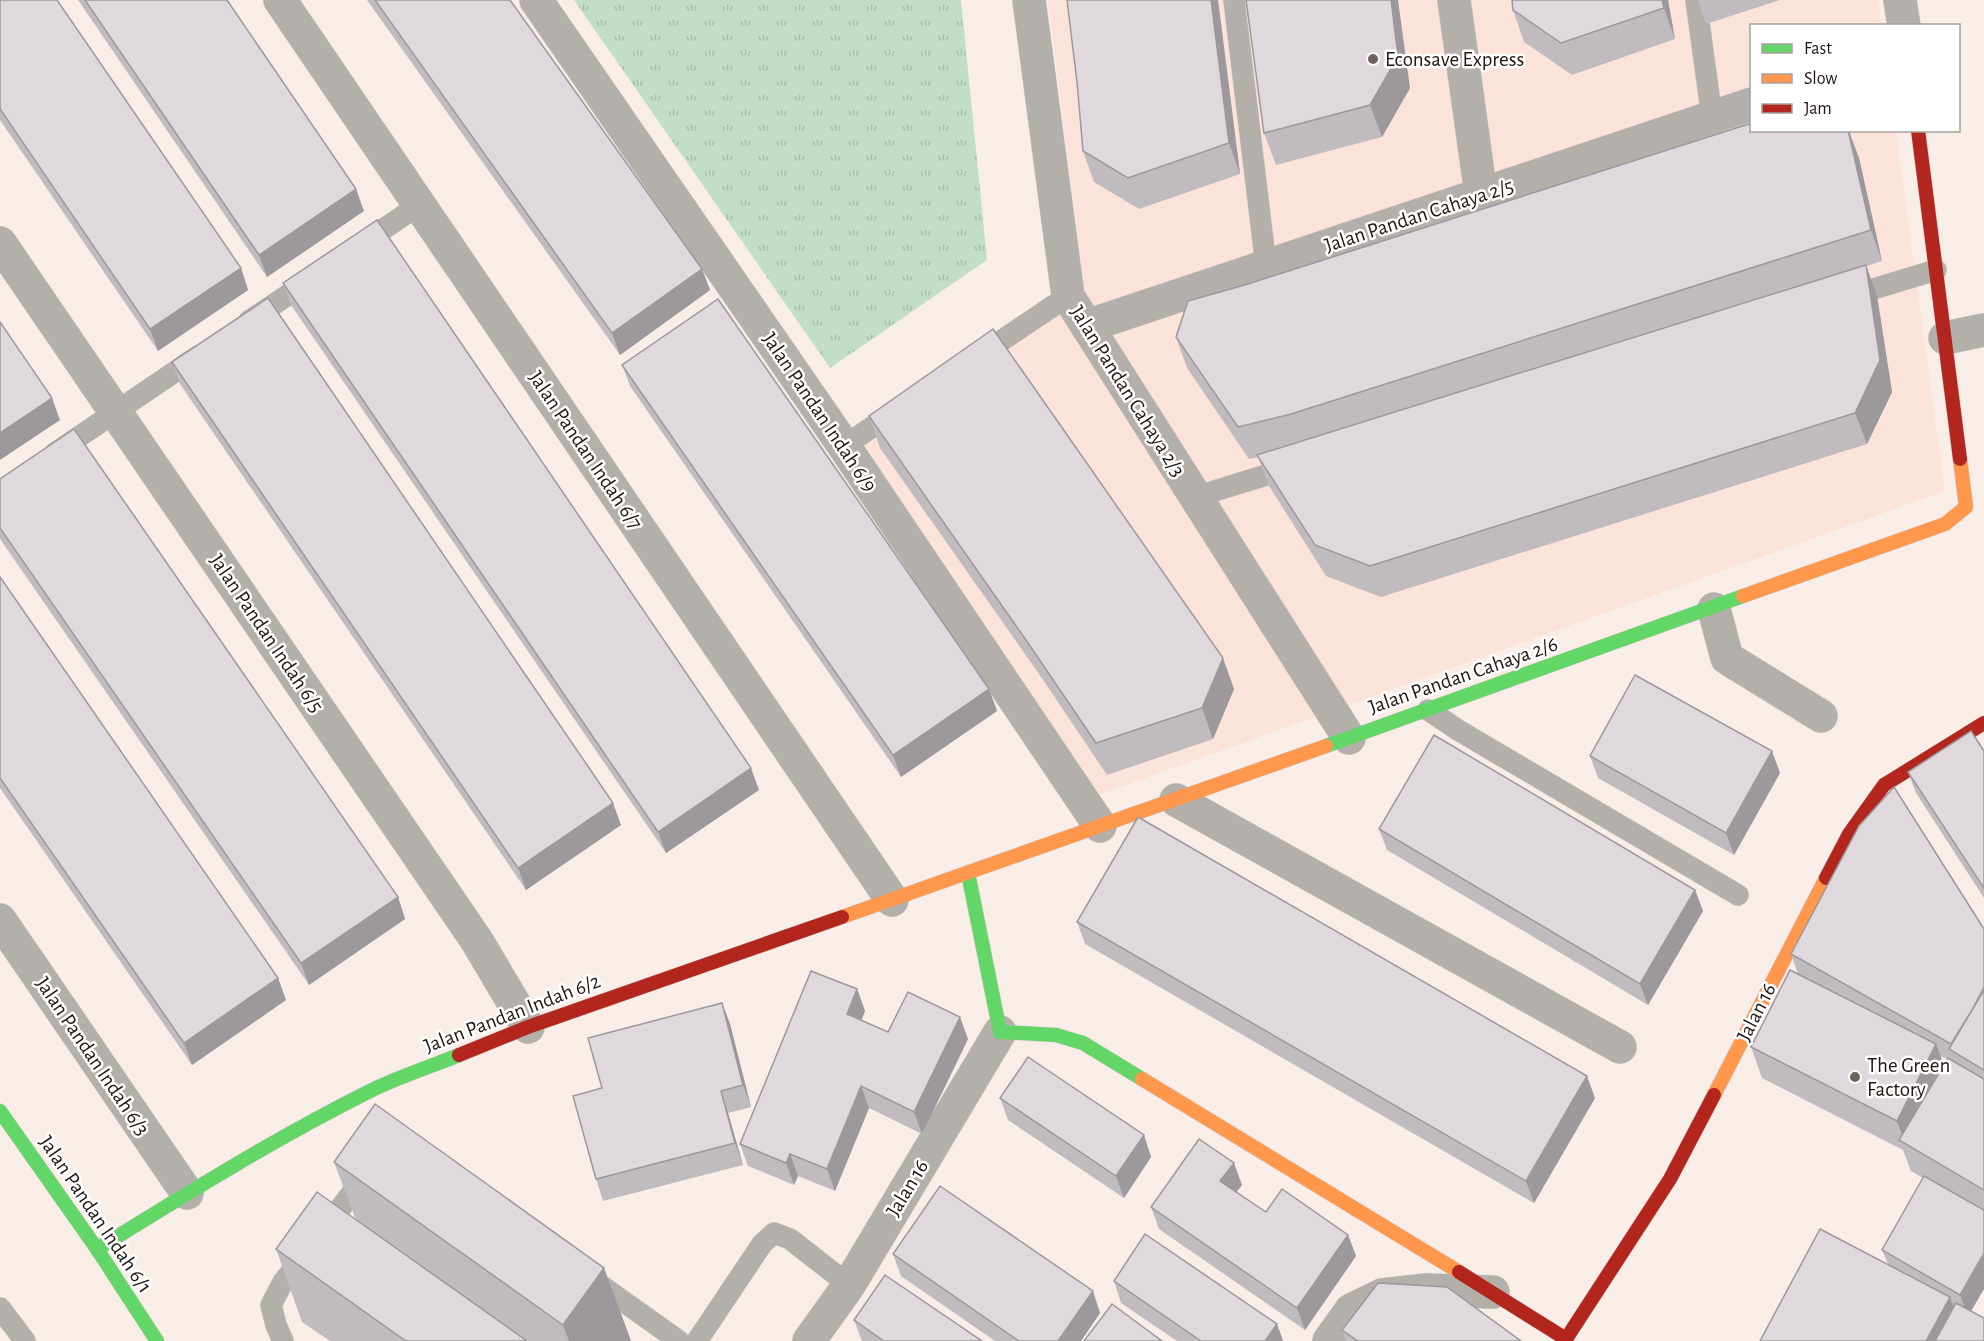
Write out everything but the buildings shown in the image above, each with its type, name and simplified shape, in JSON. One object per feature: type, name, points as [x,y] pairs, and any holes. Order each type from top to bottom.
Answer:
[{"type":"street","name":"Jalan Pandan Indah 6/7","points":[[280,0],[892,900]]},
{"type":"street","name":"Jalan Pandan Indah 6/9","points":[[536,0],[844,446],[1100,826]]},
{"type":"street","name":"Jalan Pandan Cahaya 2/3","points":[[1029,0],[1068,296],[1349,738]]},
{"type":"street","points":[[1454,0],[1481,195]]},
{"type":"street","points":[[1900,0],[1904,24]]},
{"type":"street","name":"Jalan Pandan Cahaya 2/5","points":[[1087,326],[1750,105]]},
{"type":"street","points":[[1918,132],[1945,338],[1984,330]]},
{"type":"street","name":"Jalan Pandan Indah 6/5","points":[[0,243],[477,941],[528,1027]]},
{"type":"street","name":"Jalan Pandan Cahaya 2/6","points":[[968,873],[1714,609],[1945,524],[1966,507],[1945,338]]},
{"type":"street","points":[[1714,609],[1727,658],[1821,716]]},
{"type":"street","name":"Jalan 16","points":[[1567,1340],[1670,1179],[1849,834],[1884,785],[1984,723]]},
{"type":"street","points":[[1176,800],[1620,1047]]},
{"type":"street","points":[[968,873],[1000,1032],[1056,1035],[1083,1043],[1493,1292],[1567,1340]]},
{"type":"street","name":"Jalan Pandan Indah 6/2","points":[[97,1249],[285,1136],[372,1090],[528,1027],[968,873]]},
{"type":"street","name":"Jalan Pandan Indah 6/3","points":[[0,920],[187,1193]]},
{"type":"street","name":"Jalan 16","points":[[809,1341],[849,1285],[1000,1032]]},
{"type":"street","name":"Jalan Pandan Indah 6/1","points":[[0,1111],[97,1249],[157,1341]]},
{"type":"street","points":[[1329,1341],[1351,1310],[1382,1295],[1426,1290],[1493,1292]]},
{"type":"lane","points":[[1234,0],[1266,266]]},
{"type":"lane","points":[[1696,0],[1712,118]]},
{"type":"lane","points":[[341,258],[419,205]]},
{"type":"lane","points":[[1834,302],[1936,270]]},
{"type":"lane","points":[[233,332],[321,272]]},
{"type":"lane","points":[[961,368],[1068,296]]},
{"type":"lane","points":[[39,465],[213,345]]},
{"type":"lane","points":[[844,446],[912,400]]},
{"type":"lane","points":[[1196,497],[1310,462]]},
{"type":"lane","points":[[1428,710],[1468,736],[1738,895]]},
{"type":"lane","points":[[284,1341],[276,1326],[271,1305],[283,1282],[377,1159]]},
{"type":"lane","points":[[697,1341],[762,1244],[774,1233],[790,1239],[849,1285]]},
{"type":"lane","points":[[573,1265],[679,1341]]},
{"type":"lane","points":[[0,1308],[25,1341]]},
{"type":"shaded area","points":[[1048,0],[1878,0],[1881,24],[1750,24],[1750,132],[1896,132],[1945,491],[1098,795],[864,445],[1085,295]]},
{"type":"green space","points":[[574,0],[961,0],[987,260],[830,368]]},
{"type":"traffic: fast","points":[[1326,746],[1743,596]]},
{"type":"traffic: fast","points":[[968,873],[1000,1032],[1056,1035],[1083,1043],[1142,1079]]},
{"type":"traffic: fast","points":[[97,1249],[232,1167],[335,1109],[381,1086],[459,1055]]},
{"type":"traffic: fast","points":[[0,1111],[97,1249],[157,1341]]},
{"type":"traffic: slow","points":[[1743,596],[1945,524],[1966,507],[1960,459]]},
{"type":"traffic: slow","points":[[842,917],[1326,746]]},
{"type":"traffic: slow","points":[[1714,1095],[1826,878]]},
{"type":"traffic: slow","points":[[1142,1079],[1459,1272]]},
{"type":"traffic: jam","points":[[1918,132],[1960,459]]},
{"type":"traffic: jam","points":[[1826,878],[1849,834],[1884,785],[1984,723]]},
{"type":"traffic: jam","points":[[459,1055],[528,1027],[842,917]]},
{"type":"traffic: jam","points":[[1459,1272],[1566,1339],[1670,1179],[1714,1095]]},
{"type":"place","name":"Econsave Express","points":[[1373,59]]},
{"type":"place","name":"The Green Factory","points":[[1855,1077]]}]
